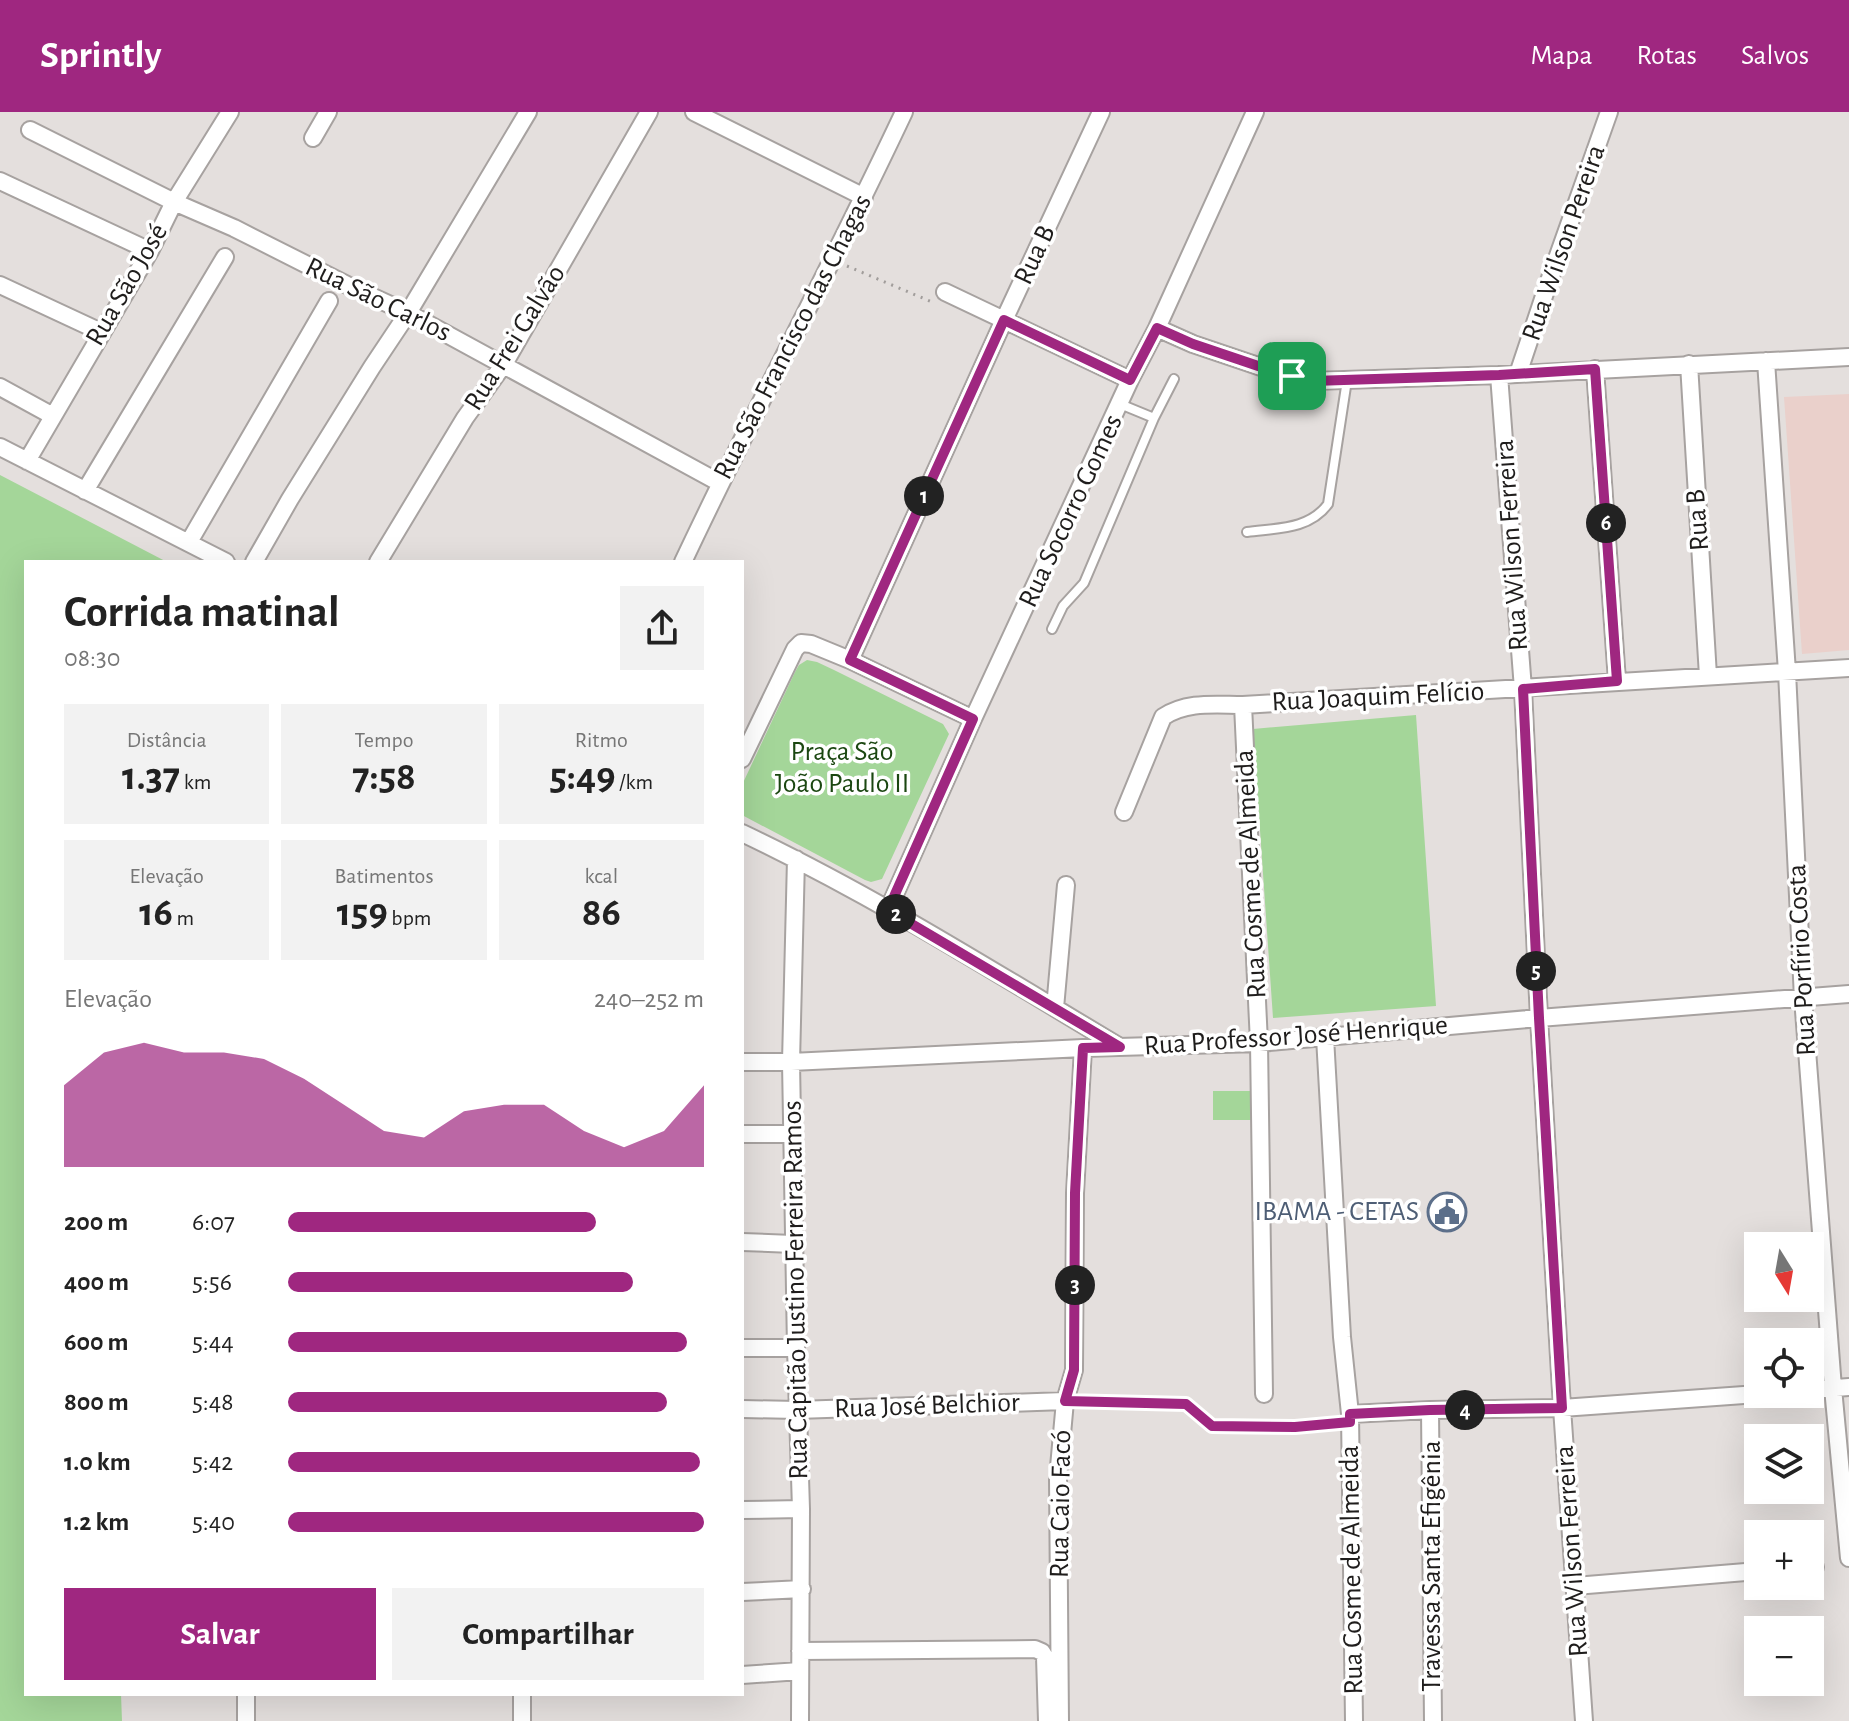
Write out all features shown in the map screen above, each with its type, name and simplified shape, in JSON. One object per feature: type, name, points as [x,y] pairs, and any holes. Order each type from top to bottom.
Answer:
[{"type":"street","name":"Rua São José","points":[[27,461],[150,251],[174,202],[230,112]]},
{"type":"street","points":[[313,138],[328,112]]},
{"type":"street","points":[[255,560],[528,112]]},
{"type":"street","name":"Rua Frei Galvão","points":[[379,560],[465,418],[504,364],[649,112]]},
{"type":"street","points":[[694,112],[864,197]]},
{"type":"street","name":"Rua São Francisco das Chagas","points":[[684,560],[904,112]]},
{"type":"street","name":"Rua B","points":[[850,660],[1101,112]]},
{"type":"street","name":"Rua Socorro Gomes","points":[[888,910],[973,719],[1255,112]]},
{"type":"street","name":"Rua Wilson Pereira","points":[[1518,374],[1609,112]]},
{"type":"street","name":"Rua São Carlos","points":[[30,130],[408,313],[720,483]]},
{"type":"street","points":[[0,181],[150,251]]},
{"type":"street","points":[[85,491],[225,257]]},
{"type":"street","points":[[0,285],[101,332]]},
{"type":"street","points":[[945,292],[1130,380]]},
{"type":"street","points":[[189,542],[329,301]]},
{"type":"street","points":[[1157,328],[1193,344],[1313,381],[1849,357]]},
{"type":"street","name":"Rua Porfírio Costa","points":[[1766,361],[1787,672],[1803,998],[1841,1387],[1849,1558]]},
{"type":"street","name":"Rua B","points":[[1689,364],[1708,676]]},
{"type":"street","points":[[1595,369],[1617,681]]},
{"type":"street","name":"Rua Wilson Ferreira","points":[[1499,375],[1523,689],[1562,1408],[1584,1721]]},
{"type":"street","points":[[0,387],[53,416]]},
{"type":"street","points":[[0,447],[222,560]]},
{"type":"street","points":[[744,755],[795,649],[806,642],[973,719]]},
{"type":"street","name":"Rua Joaquim Felício","points":[[1124,812],[1163,717],[1176,708],[1849,668]]},
{"type":"street","name":"Rua Cosme de Almeida","points":[[1243,705],[1259,1043],[1264,1394]]},
{"type":"street","points":[[744,834],[888,910],[1120,1047]]},
{"type":"street","name":"Rua Capitão Justino Ferreira Ramos","points":[[796,859],[791,1062],[801,1509],[800,1721]]},
{"type":"street","points":[[1055,1008],[1066,885]]},
{"type":"street","name":"Rua Professor José Henrique","points":[[744,1062],[1259,1043],[1849,994]]},
{"type":"street","name":"Rua Cosme de Almeida","points":[[1325,1037],[1342,1337],[1350,1418],[1354,1721]]},
{"type":"street","name":"Rua Caio Facó","points":[[1060,1721],[1058,1478],[1065,1401],[1074,1370],[1075,1193],[1083,1048]]},
{"type":"street","points":[[744,1134],[792,1134]]},
{"type":"street","points":[[744,1242],[793,1244]]},
{"type":"street","points":[[744,1348],[796,1348]]},
{"type":"street","points":[[1350,1418],[1430,1410],[1562,1408],[1744,1395]]},
{"type":"street","name":"Rua José Belchior","points":[[744,1409],[1065,1401]]},
{"type":"street","name":"Travessa Santa Efigênia","points":[[1430,1410],[1433,1721]]},
{"type":"street","points":[[744,1510],[801,1509]]},
{"type":"street","points":[[1575,1586],[1744,1572]]},
{"type":"street","points":[[744,1592],[802,1589]]},
{"type":"street","points":[[800,1651],[1035,1649],[1045,1657],[1047,1721]]},
{"type":"street","points":[[744,1675],[800,1671]]},
{"type":"street","points":[[246,1696],[246,1721]]},
{"type":"street","points":[[522,1696],[522,1721]]},
{"type":"lane","points":[[1052,629],[1063,606],[1084,583],[1154,418],[1174,379]]},
{"type":"lane","points":[[1247,532],[1310,521],[1328,504],[1347,380]]},
{"type":"lane","points":[[1120,404],[1154,418]]},
{"type":"path","points":[[833,260],[939,305],[945,292]]},
{"type":"path","points":[[1065,1401],[1186,1404],[1212,1426],[1295,1427],[1350,1418]]},
{"type":"shaded area","points":[[1849,394],[1849,650],[1802,654],[1784,397]]},
{"type":"green space","points":[[0,475],[163,560],[24,560],[24,1696],[121,1696],[122,1721],[0,1721]]},
{"type":"green space","name":"Praça São João Paulo II","points":[[807,660],[817,662],[943,724],[949,734],[882,879],[865,880],[744,816],[744,781],[799,665]]},
{"type":"green space","points":[[1416,715],[1436,1006],[1273,1018],[1253,729]]},
{"type":"green space","points":[[1213,1091],[1252,1091],[1252,1120],[1213,1120]]},
{"type":"place","name":"IBAMA - CETAS","points":[[1447,1212]]},
{"type":"route","points":[[1004,320],[1130,380],[1157,328],[1193,344],[1292,376],[1313,381],[1595,369],[1617,681],[1523,689],[1562,1408],[1350,1414],[1350,1422],[1295,1427],[1212,1426],[1186,1404],[1065,1401],[1074,1370],[1075,1353],[1075,1193],[1083,1048],[1120,1047],[888,910],[973,719],[850,660],[1004,320]]}]
